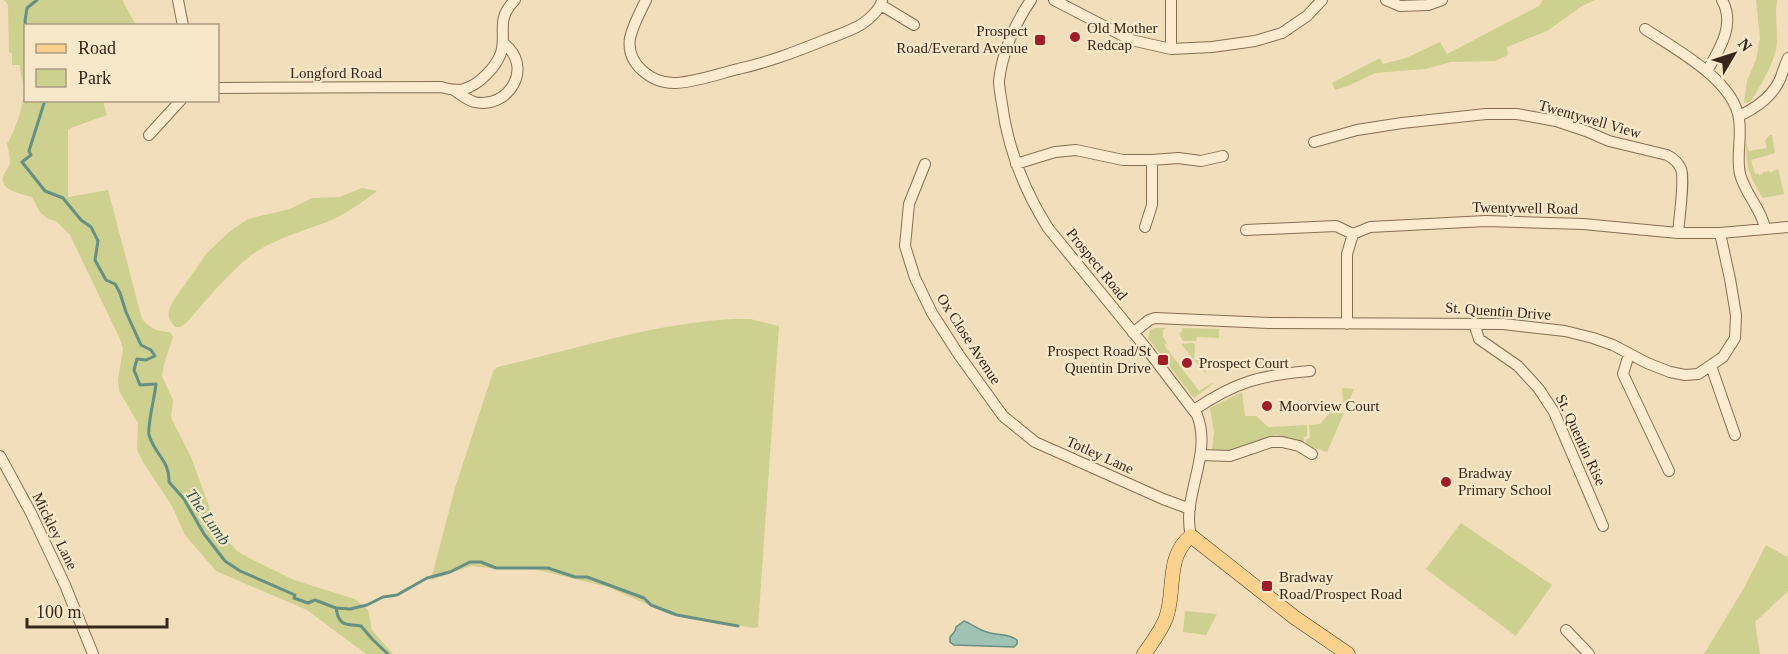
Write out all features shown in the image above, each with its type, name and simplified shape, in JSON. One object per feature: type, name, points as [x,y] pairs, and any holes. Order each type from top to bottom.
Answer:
[{"type":"main road","points":[[1144,654],[1165,620],[1175,556],[1183,542],[1191,536],[1286,610],[1348,654]]},
{"type":"street","points":[[177,0],[183,24]]},
{"type":"street","points":[[645,0],[630,39],[631,52],[636,64],[645,74],[657,81],[675,83],[772,61],[863,24],[882,3],[914,25]]},
{"type":"street","name":"Prospect Road","points":[[1031,0],[1022,13],[1010,40],[999,83],[1005,127],[1016,164],[1037,211],[1048,228],[1194,410],[1201,430],[1200,454],[1188,519],[1191,536]]},
{"type":"street","points":[[1054,0],[1131,40],[1171,49],[1212,47],[1255,41],[1282,33],[1307,16],[1322,0]]},
{"type":"street","points":[[1171,0],[1171,49]]},
{"type":"street","points":[[1386,0],[1400,6],[1428,5],[1442,0]]},
{"type":"street","points":[[1707,71],[1724,39],[1727,16],[1722,0]]},
{"type":"street","name":"Longford Road","points":[[219,88],[441,87],[462,90],[479,81],[496,63],[503,43],[502,22],[509,2]]},
{"type":"street","points":[[1645,29],[1707,71],[1730,95],[1739,116],[1740,175],[1745,189],[1763,218],[1765,228]]},
{"type":"street","name":"Longford Road","points":[[454,89],[472,102],[480,103],[489,102],[510,90],[518,76],[518,68],[511,49],[503,43]]},
{"type":"street","points":[[1739,116],[1756,108],[1765,99],[1780,79],[1788,58]]},
{"type":"street","points":[[149,135],[179,102]]},
{"type":"street","name":"Twentywell View","points":[[1314,142],[1357,130],[1447,117],[1517,114],[1556,122],[1609,141],[1667,155],[1677,163],[1683,174],[1678,233]]},
{"type":"street","points":[[1016,164],[1055,152],[1076,150],[1123,160],[1178,158],[1201,161],[1223,156]]},
{"type":"street","points":[[1145,227],[1152,205],[1152,160]]},
{"type":"street","name":"Ox Close Avenue","points":[[920,168],[909,204],[905,246],[915,278],[932,313],[959,355],[1004,416]]},
{"type":"street","name":"Twentywell Road","points":[[1353,234],[1370,227],[1486,221],[1583,224],[1678,233],[1719,233],[1788,227]]},
{"type":"street","points":[[1246,230],[1336,226],[1353,234],[1347,254],[1347,324]]},
{"type":"street","name":"St. Quentin Drive","points":[[1133,333],[1155,318],[1231,322],[1503,324],[1565,331],[1613,345],[1670,372],[1685,375],[1698,374],[1723,357],[1735,338],[1736,315],[1719,233]]},
{"type":"street","name":"St. Quentin Rise","points":[[1474,323],[1479,339],[1518,366],[1539,389],[1554,412],[1603,526]]},
{"type":"street","points":[[1629,354],[1623,374],[1669,471]]},
{"type":"street","points":[[1711,366],[1735,435]]},
{"type":"street","points":[[1194,410],[1219,393],[1252,379],[1310,370]]},
{"type":"street","name":"Totley Lane","points":[[1004,416],[1035,442],[1190,509]]},
{"type":"street","points":[[1200,454],[1230,456],[1271,442],[1299,446],[1312,454]]},
{"type":"street","name":"Mickley Lane","points":[[0,456],[31,513],[93,654]]},
{"type":"street","points":[[1566,630],[1588,654]]},
{"type":"green space","points":[[4,0],[122,0],[135,24],[24,24],[24,90],[20,65],[12,65],[12,53],[9,52],[8,5]]},
{"type":"green space","points":[[1543,0],[1595,0],[1582,6],[1547,31],[1507,47],[1508,55],[1495,61],[1451,62],[1425,69],[1375,73],[1335,90],[1332,83],[1380,58],[1383,64],[1406,58],[1440,42],[1447,54],[1539,6]]},
{"type":"green space","points":[[1756,0],[1777,0],[1777,42],[1774,57],[1763,81],[1750,102],[1744,103],[1747,81],[1756,60],[1760,38]]},
{"type":"green space","points":[[24,90],[24,102],[103,102],[107,115],[68,129],[68,197],[108,190],[142,319],[155,329],[170,332],[173,337],[162,376],[173,400],[171,418],[191,457],[217,528],[237,551],[249,558],[294,580],[355,599],[368,610],[372,630],[393,654],[366,654],[307,610],[216,571],[185,535],[172,506],[137,450],[138,423],[119,391],[118,379],[123,349],[120,339],[70,235],[56,221],[48,219],[40,212],[32,197],[8,189],[3,182],[10,161],[7,144],[19,115]]},
{"type":"green space","points":[[1772,135],[1775,153],[1751,160],[1755,174],[1759,175],[1769,171],[1770,173],[1778,169],[1784,194],[1763,198],[1750,172],[1746,143],[1749,151],[1767,148],[1765,140]]},
{"type":"green space","points":[[362,188],[377,191],[334,219],[282,238],[262,248],[226,278],[186,323],[180,327],[172,324],[169,310],[172,303],[206,254],[229,232],[248,219],[290,209],[312,198],[339,197]]},
{"type":"green space","points":[[733,319],[750,319],[779,326],[758,627],[671,615],[608,587],[534,569],[471,566],[431,580],[455,488],[493,372],[497,367],[644,331]]},
{"type":"green space","points":[[1166,328],[1163,330],[1163,337],[1167,343],[1164,345],[1199,391],[1213,384],[1194,398],[1148,338],[1150,330]]},
{"type":"green space","points":[[1182,328],[1219,329],[1219,338],[1197,337],[1196,341],[1183,341],[1179,334]]},
{"type":"green space","points":[[1193,343],[1195,345],[1194,360],[1181,344]]},
{"type":"green space","points":[[1194,360],[1202,360],[1206,374]]},
{"type":"green space","points":[[1342,388],[1354,389],[1344,412]]},
{"type":"green space","points":[[1242,392],[1245,416],[1256,416],[1268,427],[1307,425],[1304,445],[1276,435],[1232,450],[1220,452],[1212,450],[1214,432],[1210,408]]},
{"type":"green space","points":[[1330,413],[1344,413],[1327,452],[1306,445],[1306,439],[1310,438],[1309,425],[1320,424]]},
{"type":"green space","points":[[1461,523],[1552,585],[1516,636],[1426,569]]},
{"type":"green space","points":[[1766,545],[1788,556],[1788,591],[1755,622],[1760,654],[1704,654],[1744,588]]},
{"type":"green space","points":[[1185,611],[1217,614],[1206,635],[1183,632]]},
{"type":"shaded area","points":[[964,621],[984,631],[1014,638],[1017,644],[1014,647],[954,645],[950,642],[950,637],[956,627]]},
{"type":"waterway","name":"The Lumb","points":[[26,24],[27,8],[37,0]]},
{"type":"waterway","name":"The Lumb","points":[[44,102],[29,151],[31,155],[22,162],[45,191],[63,198],[81,220],[91,227],[98,241],[95,260],[106,280],[115,284],[120,293],[141,345],[151,350],[155,356],[146,360],[137,359],[134,370],[140,385],[156,384],[149,435],[165,463],[169,482],[184,499],[204,534],[225,561],[240,571],[295,595],[294,598],[308,603],[315,600],[336,608],[350,609],[367,605],[383,597],[397,595],[427,578],[450,572],[470,562],[481,562],[496,568],[548,568],[575,577],[587,577],[644,598],[651,605],[677,615],[738,626]]},
{"type":"waterway","points":[[336,608],[341,622],[361,626],[388,654]]},
{"type":"place","name":"Old Mother Redcap","points":[[1075,37]]},
{"type":"place","name":"Prospect Road/Everard Avenue","points":[[1040,40]]},
{"type":"place","name":"Prospect Road/St Quentin Drive","points":[[1163,360]]},
{"type":"place","name":"Prospect Court","points":[[1187,363]]},
{"type":"place","name":"Moorview Court","points":[[1267,406]]},
{"type":"place","name":"Bradway Primary School","points":[[1446,482]]},
{"type":"place","name":"Bradway Road/Prospect Road","points":[[1267,586]]}]
